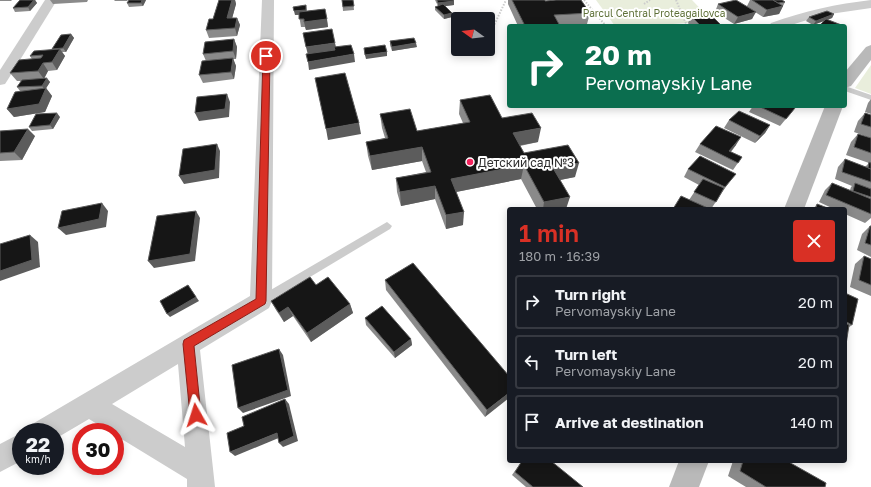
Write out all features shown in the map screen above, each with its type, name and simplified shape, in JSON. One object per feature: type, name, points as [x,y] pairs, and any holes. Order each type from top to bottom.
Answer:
[{"type":"street","points":[[0,81],[51,0]]},
{"type":"street","points":[[57,423],[261,301],[268,0]]},
{"type":"street","points":[[781,24],[796,18],[845,6],[871,4]]},
{"type":"street","points":[[847,80],[871,50]]},
{"type":"street","points":[[795,207],[833,108]]},
{"type":"street","points":[[188,344],[201,480]]},
{"type":"street","points":[[88,404],[201,480]]},
{"type":"street","points":[[0,458],[12,451]]},
{"type":"street","points":[[684,487],[693,463]]},
{"type":"lane","points":[[847,89],[871,98]]},
{"type":"lane","points":[[261,301],[386,226]]},
{"type":"path","points":[[495,23],[506,0]]},
{"type":"path","points":[[584,0],[604,24]]},
{"type":"path","points":[[644,4],[650,0]]},
{"type":"path","points":[[676,0],[686,24]]},
{"type":"green space","name":"Parcul Central Proteagailovca","points":[[596,0],[692,0],[712,21],[673,24],[614,24]]},
{"type":"green space","points":[[871,65],[871,94],[855,88]]},
{"type":"building","points":[[20,0],[34,0],[28,7],[13,8]]},
{"type":"building","points":[[129,0],[142,0],[141,3],[127,3]]},
{"type":"building","points":[[219,0],[232,0],[227,18],[237,18],[235,28],[206,30],[209,19],[213,19]]},
{"type":"building","points":[[342,0],[353,0],[354,6],[343,7]]},
{"type":"building","points":[[437,0],[453,0],[454,1],[438,3]]},
{"type":"building","points":[[512,0],[581,0],[590,13],[554,15],[559,24],[524,24]]},
{"type":"building","points":[[736,0],[756,12],[738,17],[718,4]]},
{"type":"building","points":[[752,0],[773,0],[783,6],[767,10]]},
{"type":"building","points":[[773,0],[782,0],[785,2],[778,3]]},
{"type":"building","points":[[443,4],[451,13],[444,15],[435,7]]},
{"type":"building","points":[[306,5],[306,10],[294,11],[293,7]]},
{"type":"building","points":[[325,9],[327,19],[304,22],[304,19],[299,19],[299,12]]},
{"type":"building","points":[[827,11],[834,14],[816,21],[809,17]]},
{"type":"building","points":[[710,14],[720,24],[699,24],[691,16]]},
{"type":"building","points":[[826,19],[839,24],[821,24]]},
{"type":"building","points":[[332,29],[335,43],[306,47],[303,33]]},
{"type":"building","points":[[71,34],[63,48],[52,49],[61,35]]},
{"type":"building","points":[[414,38],[416,43],[392,47],[390,41]]},
{"type":"building","points":[[234,39],[233,51],[203,54],[205,42]]},
{"type":"building","points":[[351,45],[354,54],[308,62],[306,54],[335,50],[334,47]]},
{"type":"building","points":[[385,45],[387,52],[365,55],[364,48]]},
{"type":"building","points":[[60,49],[52,62],[43,63],[38,71],[10,73],[19,60],[41,58],[43,55],[30,56],[34,51]]},
{"type":"building","points":[[233,58],[231,72],[199,75],[202,61]]},
{"type":"building","points":[[345,73],[359,123],[326,129],[315,78]]},
{"type":"building","points":[[47,78],[42,86],[17,87],[22,80]]},
{"type":"building","points":[[46,88],[39,104],[7,109],[15,92]]},
{"type":"building","points":[[227,94],[225,109],[195,113],[197,97]]},
{"type":"building","points":[[490,95],[502,118],[532,113],[541,128],[513,133],[524,153],[568,145],[579,163],[553,168],[570,197],[544,202],[524,165],[451,179],[464,212],[446,215],[435,186],[400,192],[396,178],[431,172],[422,147],[370,156],[366,142],[388,138],[380,114],[410,109],[417,131],[470,122],[460,100]]},
{"type":"building","points":[[762,108],[795,108],[786,119]]},
{"type":"building","points":[[739,111],[770,125],[760,136],[729,120]]},
{"type":"building","points":[[57,113],[50,125],[29,127],[36,114]]},
{"type":"building","points":[[865,113],[871,115],[871,127],[861,124]]},
{"type":"building","points":[[716,126],[741,137],[729,151],[742,157],[738,163],[700,144]]},
{"type":"building","points":[[28,129],[14,152],[0,153],[0,131]]},
{"type":"building","points":[[858,134],[871,138],[871,153],[854,147]]},
{"type":"building","points":[[217,144],[215,170],[179,176],[183,149]]},
{"type":"building","points":[[700,156],[736,174],[725,187],[688,169]]},
{"type":"building","points":[[845,159],[871,169],[871,182],[842,172]]},
{"type":"building","points":[[869,162],[871,163],[871,169],[868,168]]},
{"type":"building","points":[[703,179],[724,188],[716,202],[694,192]]},
{"type":"building","points":[[832,183],[871,199],[871,214],[826,195]]},
{"type":"building","points":[[855,183],[871,189],[871,197],[853,191]]},
{"type":"building","points":[[681,196],[706,207],[674,207]]},
{"type":"building","points":[[102,203],[99,219],[58,228],[62,211]]},
{"type":"building","points":[[817,204],[825,207],[816,207]]},
{"type":"building","points":[[196,211],[190,254],[148,261],[157,216]]},
{"type":"building","points":[[871,226],[871,245],[865,243]]},
{"type":"building","points":[[30,235],[32,260],[0,271],[0,244]]},
{"type":"building","points":[[864,256],[871,259],[871,285],[859,280]]},
{"type":"building","points":[[413,263],[507,374],[507,395],[487,410],[385,280]]},
{"type":"building","points":[[310,277],[316,285],[328,277],[350,304],[307,333],[288,307],[279,313],[271,301]]},
{"type":"building","points":[[188,285],[196,297],[167,314],[160,301]]},
{"type":"building","points":[[847,294],[858,299],[852,325],[847,322]]},
{"type":"building","points":[[382,306],[411,339],[394,352],[365,318]]},
{"type":"building","points":[[847,324],[849,325],[847,338]]},
{"type":"building","points":[[279,349],[288,390],[238,408],[232,365]]},
{"type":"building","points":[[285,399],[294,436],[279,443],[277,433],[230,452],[227,433],[244,426],[242,417]]},
{"type":"building","points":[[521,463],[553,463],[583,487],[533,487],[515,472]]},
{"type":"building","points":[[742,463],[791,463],[826,483],[825,487],[766,487],[740,471]]},
{"type":"place","name":"Детский сад №3","points":[[470,162]]},
{"type":"route","points":[[196,415],[188,344],[261,301],[266,56]]}]
